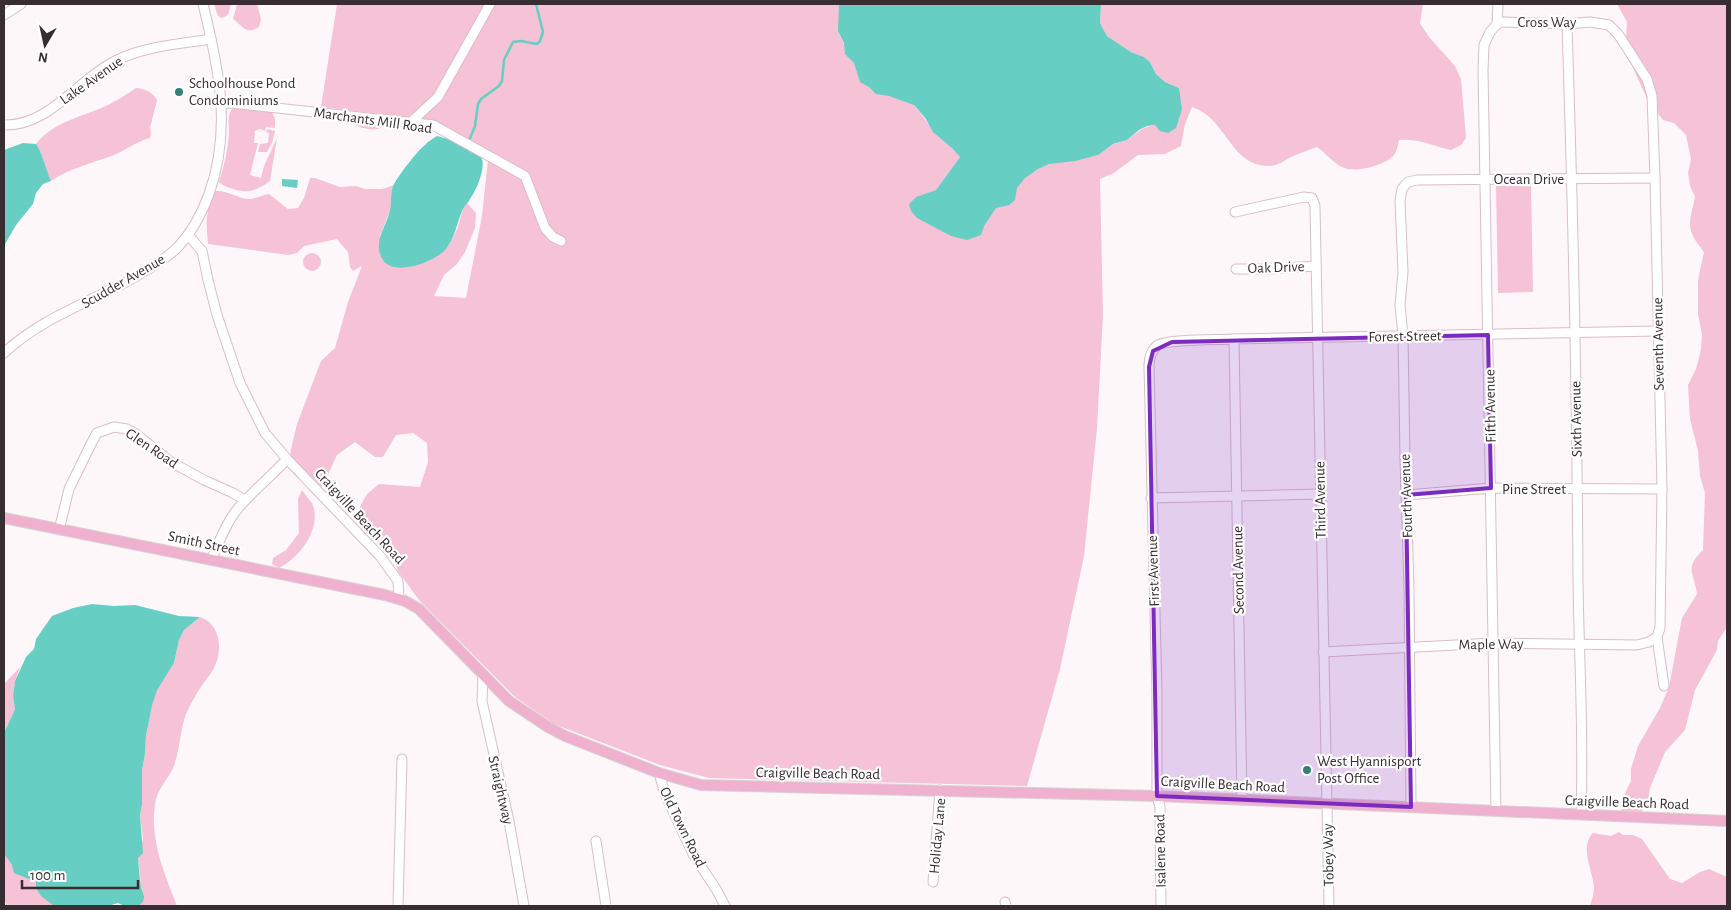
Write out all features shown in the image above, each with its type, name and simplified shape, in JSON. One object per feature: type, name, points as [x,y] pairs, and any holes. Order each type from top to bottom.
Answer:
[{"type":"main road","name":"Smith Street","points":[[4,518],[399,599]]},
{"type":"main road","name":"Craigville Beach Road","points":[[399,599],[410,603],[423,613],[509,700],[548,727],[565,736],[659,773],[701,785],[1156,796],[1727,821]]},
{"type":"street","points":[[4,16],[21,4]]},
{"type":"street","name":"Scudder Avenue","points":[[4,353],[28,334],[54,318],[89,302],[158,263],[172,253],[188,235],[202,212],[212,184],[221,140],[222,104],[212,38],[203,4]]},
{"type":"street","points":[[411,122],[438,97],[490,4]]},
{"type":"street","name":"Fifth Avenue","points":[[1496,811],[1484,55],[1487,37],[1497,24],[1498,4]]},
{"type":"street","name":"Cross Way","points":[[1497,24],[1502,22],[1598,23]]},
{"type":"street","name":"Seventh Avenue","points":[[1598,23],[1609,25],[1618,34],[1647,79],[1652,96],[1662,489],[1660,628],[1657,637],[1660,646],[1664,686]]},
{"type":"street","name":"Sixth Avenue","points":[[1567,24],[1579,644],[1583,742],[1581,815]]},
{"type":"street","name":"Lake Avenue","points":[[4,125],[23,123],[42,115],[96,74],[128,54],[212,38]]},
{"type":"street","name":"Marchants Mill Road","points":[[222,104],[231,103],[433,125],[526,176],[544,228],[553,237],[561,241]]},
{"type":"street","points":[[426,108],[433,125]]},
{"type":"street","name":"Ocean Drive","points":[[1404,186],[1408,182],[1417,180],[1655,178]]},
{"type":"street","name":"Fourth Avenue","points":[[1404,186],[1400,201],[1403,272],[1400,305],[1403,336],[1410,648],[1411,807]]},
{"type":"street","name":"Third Avenue","points":[[1235,212],[1301,198],[1312,198],[1315,206],[1326,803]]},
{"type":"street","name":"Craigville Beach Road","points":[[188,235],[202,251],[217,315],[246,397],[265,433],[287,459],[380,556],[398,581],[399,599]]},
{"type":"street","name":"Oak Drive","points":[[1236,268],[1270,269],[1316,266]]},
{"type":"street","name":"Forest Street","points":[[1155,348],[1166,343],[1234,339],[1658,331]]},
{"type":"street","name":"Second Avenue","points":[[1234,339],[1242,800]]},
{"type":"street","name":"First Avenue","points":[[1155,348],[1151,354],[1149,366],[1157,694],[1156,796]]},
{"type":"street","name":"Glen Road","points":[[60,530],[69,489],[92,442],[98,433],[114,427],[127,429],[136,434],[171,462],[204,480],[234,492],[245,500]]},
{"type":"street","points":[[211,560],[233,515],[245,500],[287,459]]},
{"type":"street","name":"Pine Street","points":[[1406,495],[1491,488],[1662,489]]},
{"type":"street","points":[[1151,498],[1320,494]]},
{"type":"street","name":"Maple Way","points":[[1323,652],[1492,643],[1637,645],[1649,642],[1657,637]]},
{"type":"street","name":"Straightway","points":[[483,674],[482,700],[509,821],[524,906]]},
{"type":"street","points":[[398,906],[402,759]]},
{"type":"street","name":"Old Town Road","points":[[659,773],[665,794],[693,854],[725,906]]},
{"type":"street","name":"Holiday Lane","points":[[933,882],[940,790]]},
{"type":"street","name":"Isalene Road","points":[[1156,796],[1160,807],[1161,906]]},
{"type":"street","name":"Tobey Way","points":[[1326,803],[1329,906]]},
{"type":"street","points":[[596,841],[606,906]]},
{"type":"highlighted area","points":[[1488,335],[1491,488],[1406,495],[1411,807],[1157,796],[1149,367],[1153,351],[1172,342]]},
{"type":"shaded area","points":[[214,4],[231,4],[228,15],[222,18],[218,16]]},
{"type":"shaded area","points":[[237,4],[257,4],[261,19],[259,27],[247,30],[233,19]]},
{"type":"shaded area","points":[[337,4],[843,4],[839,33],[844,44],[914,105],[928,123],[951,139],[960,157],[936,190],[932,191],[1014,184],[1036,168],[1127,140],[1144,128],[1156,125],[1179,88],[1165,82],[1156,74],[1150,62],[1144,57],[1131,52],[1107,36],[1100,23],[1101,4],[1423,4],[1420,23],[1429,37],[1455,66],[1461,79],[1466,138],[1461,145],[1451,150],[1419,141],[1399,140],[1396,152],[1390,159],[1362,169],[1342,167],[1317,147],[1270,166],[1257,164],[1246,159],[1237,151],[1213,121],[1204,113],[1192,107],[1185,124],[1181,146],[1165,154],[1138,155],[1114,173],[1100,179],[1103,315],[1097,428],[1084,556],[1060,669],[1027,786],[709,778],[660,765],[554,724],[515,697],[419,600],[398,571],[395,563],[362,527],[355,516],[367,494],[379,484],[420,487],[428,462],[427,443],[413,433],[396,435],[383,457],[375,457],[355,442],[337,455],[322,487],[290,457],[297,424],[321,361],[335,348],[348,302],[362,266],[353,271],[350,267],[348,252],[337,239],[304,246],[297,253],[288,255],[208,244],[207,217],[215,191],[249,199],[269,194],[288,209],[298,208],[304,198],[310,178],[340,187],[356,186],[365,189],[382,189],[394,185],[390,210],[380,236],[449,245],[467,203],[476,213],[475,228],[465,252],[457,264],[444,275],[434,296],[466,298],[482,216],[488,160],[436,129],[413,124],[397,116],[321,107]]},
{"type":"shaded area","points":[[839,4],[1101,4],[1100,23],[1107,36],[1131,52],[1144,57],[1150,62],[1156,74],[1165,82],[1179,88],[1182,109],[1176,128],[1168,133],[1160,131],[1155,125],[1147,126],[1127,140],[1113,144],[1098,155],[1075,161],[1049,164],[1038,169],[1025,178],[1017,188],[1015,200],[1009,205],[996,208],[984,226],[981,235],[967,240],[951,236],[917,218],[911,211],[909,204],[916,197],[936,190],[960,157],[933,132],[926,119],[914,105],[889,96],[876,94],[860,82],[854,63],[845,54],[844,43],[838,31]]},
{"type":"shaded area","points":[[1617,4],[1727,4],[1727,627],[1718,641],[1717,650],[1695,690],[1685,730],[1665,752],[1650,788],[1647,805],[1638,816],[1621,811],[1626,791],[1631,781],[1631,769],[1638,746],[1660,708],[1669,687],[1682,618],[1697,594],[1692,566],[1697,556],[1703,550],[1705,493],[1700,476],[1698,451],[1690,419],[1688,385],[1696,369],[1701,349],[1702,334],[1698,315],[1698,280],[1704,252],[1694,237],[1690,226],[1695,197],[1690,186],[1688,173],[1691,159],[1686,135],[1674,123],[1663,120],[1648,101],[1630,61],[1626,39],[1627,22]]},
{"type":"shaded area","points":[[136,88],[148,91],[157,100],[150,128],[150,138],[114,155],[74,169],[51,181],[36,144],[52,129],[110,104]]},
{"type":"shaded area","points":[[239,107],[271,111],[275,118],[275,128],[266,127],[265,131],[260,129],[255,131],[254,143],[258,143],[250,175],[261,178],[264,166],[277,138],[270,181],[257,189],[248,191],[233,189],[219,182],[228,145],[229,114],[232,109]]},
{"type":"shaded area","points":[[345,118],[385,124],[377,129],[372,129],[346,122]]},
{"type":"shaded area","points":[[267,129],[275,131],[272,143],[267,152],[258,152],[260,144],[268,143],[269,133],[266,132]]},
{"type":"shaded area","points":[[437,136],[461,144],[478,153],[483,166],[478,185],[463,209],[454,236],[440,255],[414,266],[396,267],[388,265],[380,253],[379,241],[390,210],[394,184],[417,152]]},
{"type":"shaded area","points":[[23,143],[36,144],[51,181],[43,184],[36,193],[33,204],[16,225],[4,246],[4,150]]},
{"type":"shaded area","points":[[282,179],[298,180],[297,188],[282,186]]},
{"type":"shaded area","points":[[1531,185],[1533,292],[1498,293],[1496,186]]},
{"type":"shaded area","points":[[308,253],[316,253],[321,258],[319,269],[308,271],[303,266],[303,258]]},
{"type":"shaded area","points":[[302,490],[312,503],[315,512],[312,531],[308,541],[295,557],[279,568],[272,564],[273,558],[286,550],[299,533],[298,499]]},
{"type":"shaded area","points":[[92,604],[135,605],[179,616],[200,617],[184,630],[179,640],[174,663],[157,690],[152,706],[142,770],[142,805],[140,815],[143,853],[138,858],[140,882],[144,897],[138,906],[125,906],[118,903],[108,906],[54,906],[41,896],[36,888],[36,882],[33,877],[29,879],[14,873],[12,865],[4,854],[4,733],[15,709],[13,696],[15,681],[26,657],[34,649],[36,639],[52,616],[73,608]]},
{"type":"shaded area","points":[[200,617],[207,621],[216,632],[219,654],[213,670],[186,714],[174,766],[157,795],[154,813],[154,827],[159,854],[177,906],[136,906],[141,903],[144,895],[141,886],[138,858],[143,839],[140,815],[142,805],[142,770],[152,706],[156,690],[174,663],[179,640],[184,630]]},
{"type":"shaded area","points":[[20,667],[15,681],[13,696],[15,709],[4,733],[4,684]]},
{"type":"shaded area","points":[[1619,832],[1623,835],[1633,835],[1642,839],[1670,879],[1682,883],[1709,869],[1727,877],[1727,906],[1590,906],[1594,887],[1587,852],[1589,838],[1593,833],[1611,836]]},
{"type":"shaded area","points":[[4,854],[12,865],[33,877],[54,906],[7,906],[4,900]]},
{"type":"waterway","points":[[468,143],[475,126],[478,104],[481,99],[499,86],[502,81],[504,60],[513,42],[521,41],[537,44],[540,41],[543,32],[536,4]]},
{"type":"place","name":"Schoolhouse Pond Condominiums","points":[[179,92]]},
{"type":"place","name":"West Hyannisport Post Office","points":[[1307,770]]}]
